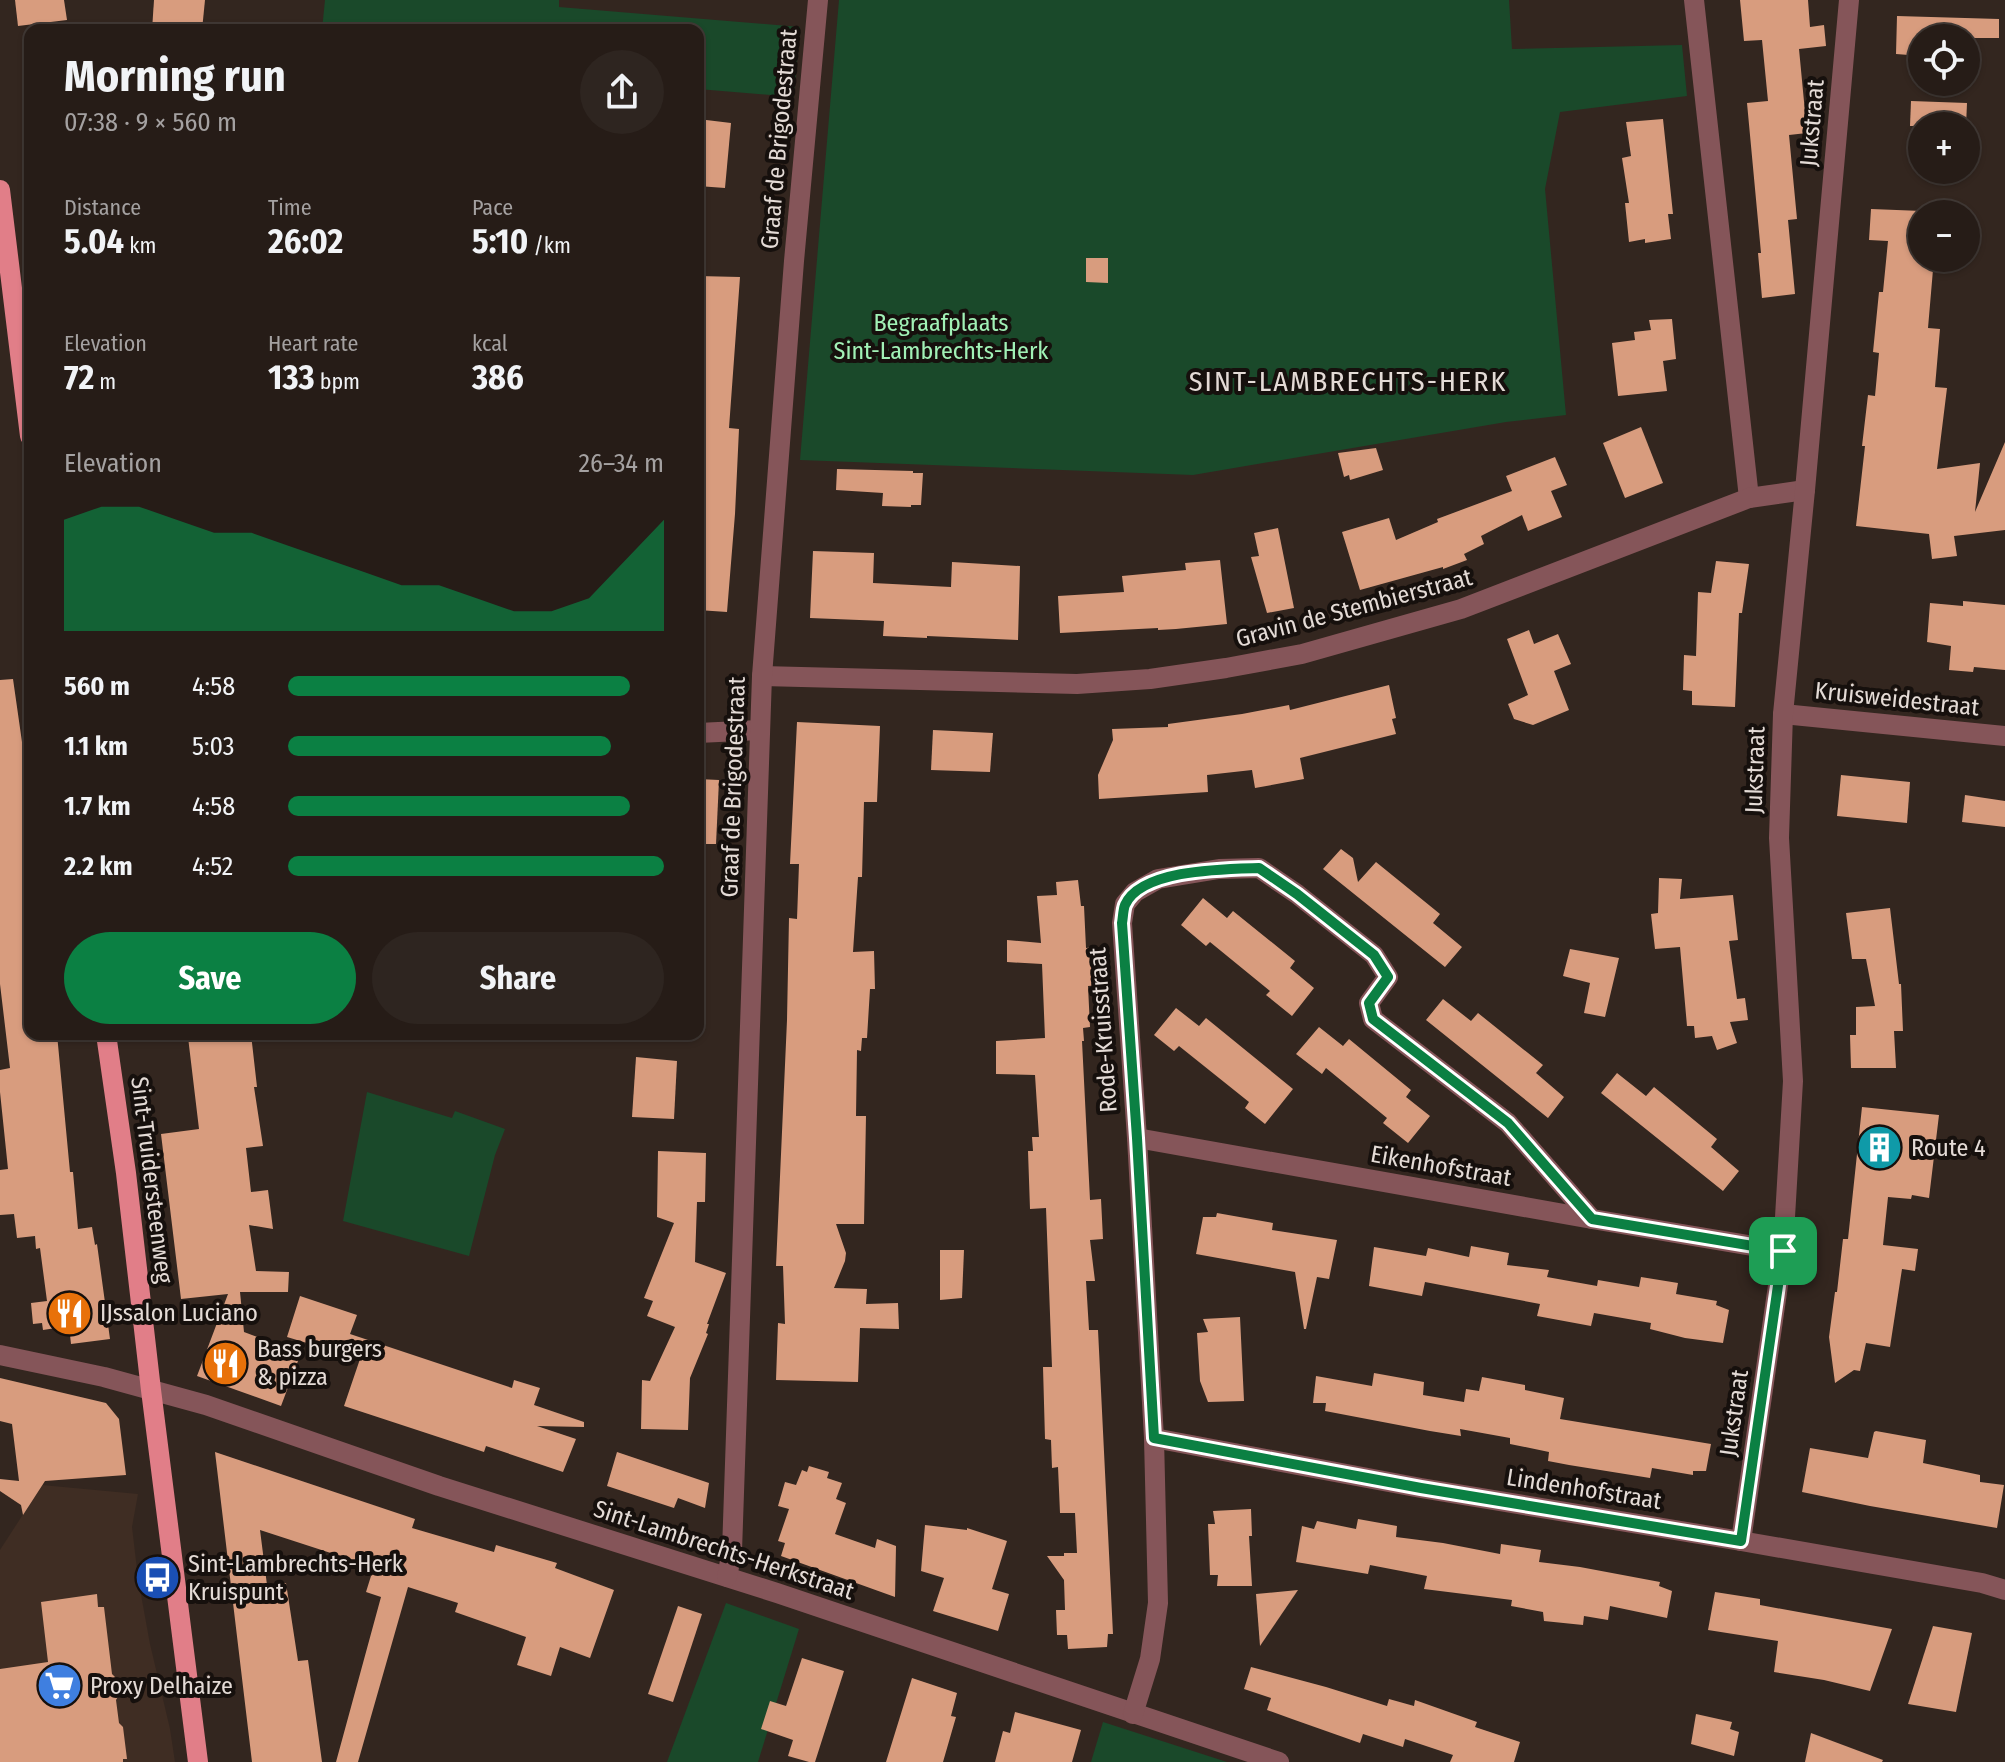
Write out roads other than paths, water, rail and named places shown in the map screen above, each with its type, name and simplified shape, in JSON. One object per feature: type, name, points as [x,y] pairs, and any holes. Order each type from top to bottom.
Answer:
[{"type":"main road","points":[[0,190],[24,387]]},
{"type":"main road","name":"Sint-Truidersteenweg","points":[[107,1040],[198,1762]]},
{"type":"street","name":"Graaf de Brigodestraat","points":[[727,1577],[732,1551],[762,676],[818,0]]},
{"type":"street","points":[[1694,0],[1749,498]]},
{"type":"street","name":"Jukstraat","points":[[1741,1541],[1783,1251],[1793,1081],[1779,838],[1783,714],[1849,0]]},
{"type":"street","name":"Gravin de Stembierstraat","points":[[762,676],[1077,684],[1150,679],[1226,668],[1302,654],[1461,609],[1749,498],[1805,490]]},
{"type":"street","name":"Kruisweidestraat","points":[[1783,714],[2005,736]]},
{"type":"street","points":[[704,733],[760,730]]},
{"type":"street","name":"Rode-Kruisstraat","points":[[1133,1714],[1150,1659],[1158,1603],[1154,1438],[1122,923],[1125,904],[1135,892],[1158,879],[1219,869],[1259,868],[1297,894],[1374,955],[1388,977],[1369,1003],[1373,1019],[1508,1123],[1592,1219]]},
{"type":"street","name":"Eikenhofstraat","points":[[1137,1138],[1783,1251]]},
{"type":"street","name":"Sint-Lambrechts-Herkstraat","points":[[0,1355],[104,1377],[206,1405],[439,1486],[727,1577],[1279,1762]]},
{"type":"street","name":"Lindenhofstraat","points":[[1154,1438],[1421,1488],[1982,1583],[2005,1590]]},
{"type":"place","name":"Route 4","points":[[1880,1148]]},
{"type":"place","name":"IJssalon Luciano","points":[[69,1313]]},
{"type":"place","name":"Bass burgers & pizza","points":[[226,1363]]},
{"type":"place","name":"Sint-Lambrechts-Herk Kruispunt","points":[[157,1578]]},
{"type":"place","name":"Proxy Delhaize","points":[[59,1686]]},
{"type":"district","name":"SINT-LAMBRECHTS-HERK","points":[[1348,381]]},
{"type":"park label","name":"Begraafplaats Sint-Lambrechts-Herk","points":[[941,337]]}]
